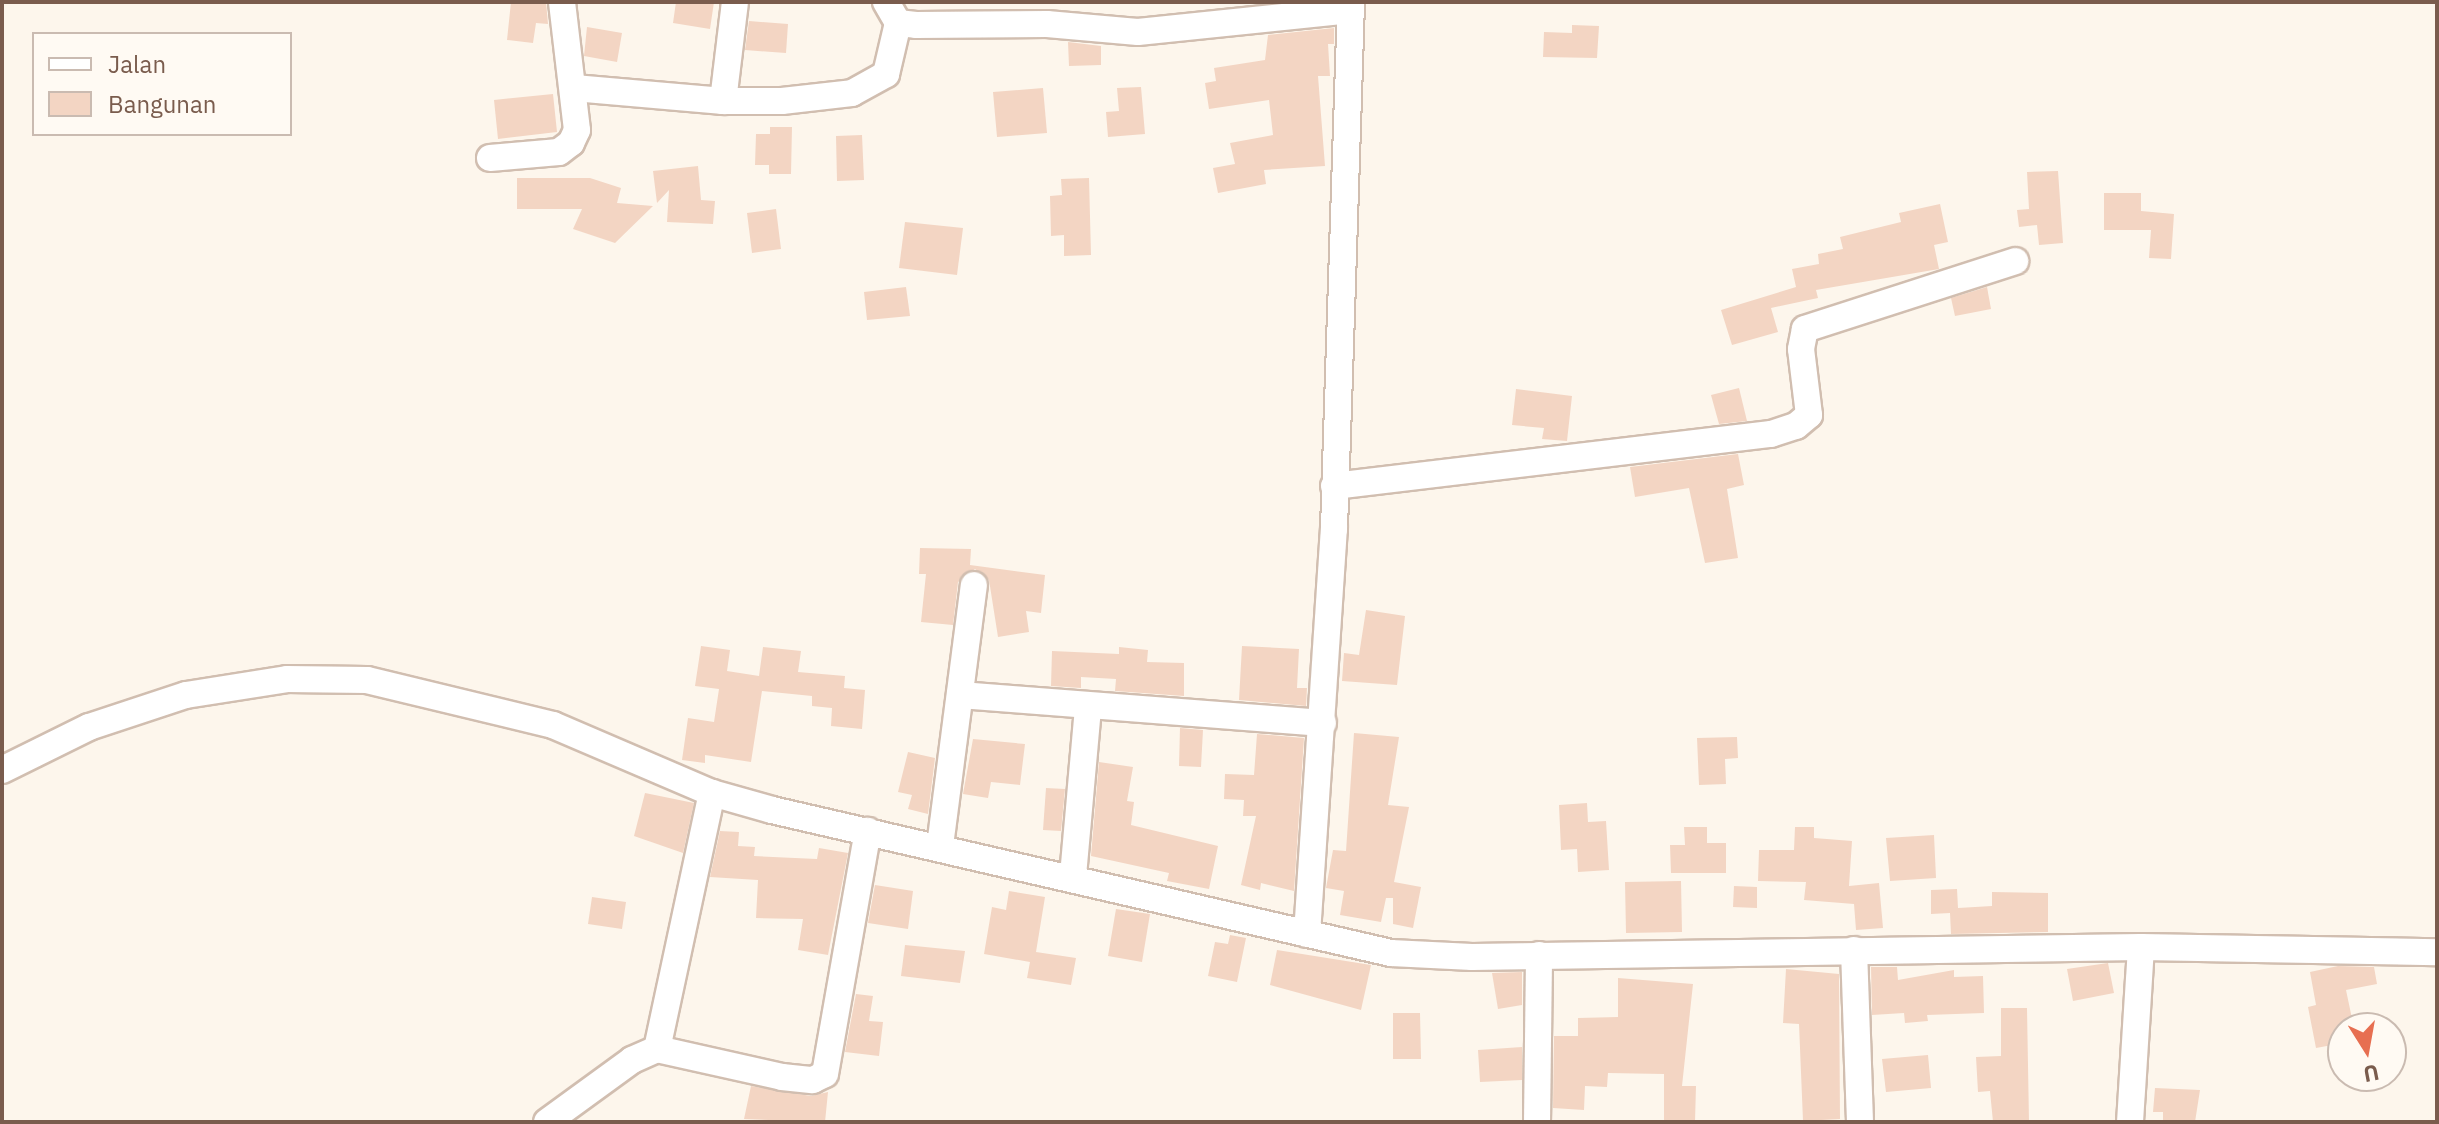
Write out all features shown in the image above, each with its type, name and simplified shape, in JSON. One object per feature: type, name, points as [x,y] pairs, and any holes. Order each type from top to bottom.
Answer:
[{"type":"street","points":[[490,158],[559,152],[571,143],[577,130],[562,2]]},
{"type":"street","points":[[723,101],[735,2]]},
{"type":"street","points":[[574,88],[723,101],[782,101],[852,93],[875,84],[886,74],[892,12],[1170,31],[1351,6],[1346,260],[1323,723],[1307,934]]},
{"type":"street","points":[[1334,486],[1771,434],[1796,426],[1809,415],[1801,342],[1805,329],[2015,261]]},
{"type":"street","points":[[940,846],[974,585]]},
{"type":"street","points":[[2,770],[89,727],[186,695],[253,682],[325,678],[367,680],[525,717],[712,793],[1391,953],[1539,955],[2141,947],[2437,952]]},
{"type":"street","points":[[960,695],[1088,708],[1323,723]]},
{"type":"street","points":[[1073,876],[1088,708]]},
{"type":"street","points":[[657,1049],[712,793]]},
{"type":"street","points":[[547,1122],[632,1060],[657,1049],[782,1077],[813,1080],[825,1074],[868,831]]},
{"type":"street","points":[[2130,1122],[2141,947]]},
{"type":"street","points":[[1854,950],[1860,1122]]},
{"type":"street","points":[[1537,1122],[1539,955]]},
{"type":"building","points":[[511,2],[546,2],[548,24],[536,23],[533,43],[507,40]]},
{"type":"building","points":[[676,2],[714,2],[710,29],[673,23]]},
{"type":"building","points":[[749,21],[788,24],[786,53],[745,50]]},
{"type":"building","points":[[1572,25],[1599,26],[1597,58],[1543,57],[1544,32],[1572,33]]},
{"type":"building","points":[[587,27],[622,33],[617,62],[584,56]]},
{"type":"building","points":[[1334,28],[1334,44],[1328,44],[1330,76],[1318,76],[1325,166],[1264,170],[1266,184],[1218,193],[1213,168],[1235,164],[1230,143],[1273,135],[1269,100],[1209,109],[1205,83],[1216,81],[1214,68],[1265,60],[1268,35]]},
{"type":"building","points":[[1068,42],[1101,46],[1101,65],[1069,66]]},
{"type":"building","points":[[1141,87],[1145,134],[1108,137],[1106,112],[1119,111],[1117,88]]},
{"type":"building","points":[[1043,88],[1047,133],[997,137],[993,92]]},
{"type":"building","points":[[553,94],[557,132],[498,139],[494,100]]},
{"type":"building","points":[[770,127],[792,127],[791,174],[769,174],[769,165],[755,165],[756,134],[770,134]]},
{"type":"building","points":[[862,135],[864,180],[837,181],[836,136]]},
{"type":"building","points":[[698,166],[701,200],[715,201],[713,224],[667,222],[669,190],[657,203],[653,171]]},
{"type":"building","points":[[2058,171],[2063,243],[2039,245],[2037,225],[2019,227],[2017,210],[2029,209],[2027,172]]},
{"type":"building","points":[[517,178],[590,178],[621,188],[617,203],[653,206],[615,243],[573,229],[582,209],[517,209]]},
{"type":"building","points":[[1089,178],[1091,255],[1064,256],[1064,235],[1051,236],[1050,196],[1062,195],[1061,179]]},
{"type":"building","points":[[2104,193],[2141,193],[2141,211],[2174,214],[2171,259],[2149,258],[2151,230],[2104,230]]},
{"type":"building","points":[[1940,204],[1948,242],[1934,245],[1939,269],[1816,290],[1818,298],[1771,308],[1778,332],[1732,345],[1721,310],[1796,287],[1792,269],[1819,264],[1818,254],[1843,249],[1840,237],[1901,222],[1899,213]]},
{"type":"building","points":[[776,209],[781,249],[752,253],[747,213]]},
{"type":"building","points":[[905,222],[963,228],[957,275],[899,268]]},
{"type":"building","points":[[906,287],[910,316],[867,320],[864,292]]},
{"type":"building","points":[[1987,287],[1991,309],[1955,316],[1951,298]]},
{"type":"building","points":[[1739,388],[1747,421],[1719,424],[1711,395]]},
{"type":"building","points":[[1516,389],[1572,396],[1567,441],[1542,439],[1544,428],[1512,425]]},
{"type":"building","points":[[1738,454],[1744,485],[1727,489],[1738,558],[1705,563],[1689,488],[1635,497],[1630,467]]},
{"type":"building","points":[[920,548],[971,549],[970,565],[1045,575],[1041,613],[1026,611],[1029,632],[998,637],[989,580],[975,569],[958,582],[953,625],[921,622],[926,574],[919,574]]},
{"type":"building","points":[[1366,610],[1405,616],[1397,685],[1342,681],[1344,653],[1359,655]]},
{"type":"building","points":[[701,646],[730,650],[727,671],[759,676],[763,647],[801,651],[798,672],[845,676],[844,688],[865,690],[862,729],[831,726],[832,708],[812,706],[812,696],[762,691],[751,762],[705,755],[705,763],[682,760],[688,718],[714,722],[719,689],[695,686]]},
{"type":"building","points":[[1242,646],[1299,649],[1297,688],[1307,688],[1306,706],[1239,700]]},
{"type":"building","points":[[1119,647],[1148,650],[1147,662],[1184,663],[1184,696],[1115,691],[1116,679],[1081,677],[1081,688],[1051,686],[1052,651],[1119,654]]},
{"type":"building","points":[[1180,728],[1203,730],[1201,767],[1179,766]]},
{"type":"building","points":[[1354,733],[1399,737],[1388,805],[1409,807],[1394,882],[1421,887],[1413,928],[1393,924],[1393,898],[1386,898],[1381,922],[1340,915],[1344,891],[1326,888],[1333,850],[1346,851]]},
{"type":"building","points":[[1257,734],[1304,738],[1294,891],[1261,883],[1260,890],[1241,885],[1256,816],[1243,816],[1244,800],[1224,799],[1225,774],[1254,775]]},
{"type":"building","points":[[1737,737],[1738,758],[1725,759],[1726,784],[1699,785],[1697,738]]},
{"type":"building","points":[[973,739],[1025,744],[1020,785],[991,782],[988,798],[963,794]]},
{"type":"building","points":[[908,752],[935,758],[928,814],[908,809],[912,795],[898,792]]},
{"type":"building","points":[[1099,762],[1133,767],[1127,801],[1134,802],[1131,825],[1218,846],[1209,889],[1167,881],[1169,873],[1091,856]]},
{"type":"building","points":[[1046,788],[1065,789],[1061,831],[1043,830]]},
{"type":"building","points":[[645,793],[694,803],[683,853],[634,836]]},
{"type":"building","points":[[1587,803],[1588,822],[1606,821],[1609,870],[1578,872],[1577,849],[1561,850],[1559,805]]},
{"type":"building","points":[[1684,827],[1707,827],[1707,843],[1726,843],[1726,873],[1671,873],[1670,845],[1685,845]]},
{"type":"building","points":[[1795,827],[1814,827],[1814,838],[1852,841],[1849,886],[1879,883],[1883,928],[1856,930],[1854,904],[1804,900],[1806,882],[1758,881],[1759,850],[1794,850]]},
{"type":"building","points":[[720,831],[739,832],[738,846],[755,847],[754,856],[817,859],[819,848],[848,853],[828,955],[798,950],[803,919],[756,918],[758,880],[710,877]]},
{"type":"building","points":[[1934,835],[1936,878],[1890,881],[1886,838]]},
{"type":"building","points":[[1681,881],[1682,932],[1626,933],[1625,882]]},
{"type":"building","points":[[875,885],[913,891],[908,929],[868,923]]},
{"type":"building","points":[[1734,886],[1757,887],[1757,908],[1733,907]]},
{"type":"building","points":[[1957,889],[1958,908],[1992,906],[1992,892],[2048,893],[2048,932],[1951,934],[1950,913],[1931,914],[1931,890]]},
{"type":"building","points":[[1009,891],[1045,897],[1036,952],[1076,958],[1071,985],[1027,978],[1030,962],[984,954],[992,907],[1006,910]]},
{"type":"building","points":[[592,897],[626,902],[622,929],[588,924]]},
{"type":"building","points":[[1116,909],[1150,914],[1142,962],[1108,956]]},
{"type":"building","points":[[1230,935],[1246,938],[1237,982],[1208,976],[1215,942],[1228,944]]},
{"type":"building","points":[[905,945],[965,951],[960,983],[901,976]]},
{"type":"building","points":[[1277,950],[1371,965],[1361,1010],[1270,985]]},
{"type":"building","points":[[2108,963],[2114,993],[2073,1001],[2067,969]]},
{"type":"building","points":[[2338,966],[2374,967],[2377,984],[2346,990],[2351,1012],[2327,1012],[2327,1046],[2316,1048],[2308,1007],[2316,1005],[2310,972]]},
{"type":"building","points":[[1871,967],[1897,967],[1898,980],[1954,970],[1954,977],[1983,976],[1984,1013],[1927,1015],[1928,1021],[1905,1023],[1904,1013],[1872,1015]]},
{"type":"building","points":[[1786,969],[1839,974],[1840,1119],[1803,1121],[1799,1024],[1783,1023]]},
{"type":"building","points":[[1522,972],[1522,1005],[1498,1009],[1492,973]]},
{"type":"building","points":[[1618,978],[1693,984],[1682,1086],[1696,1086],[1695,1122],[1664,1122],[1664,1074],[1608,1073],[1607,1087],[1585,1086],[1584,1110],[1553,1108],[1554,1036],[1578,1036],[1578,1018],[1618,1017]]},
{"type":"building","points":[[856,994],[873,996],[869,1021],[883,1022],[879,1056],[845,1052]]},
{"type":"building","points":[[2001,1008],[2027,1008],[2029,1122],[1993,1122],[1990,1091],[1978,1092],[1976,1057],[2001,1056]]},
{"type":"building","points":[[1393,1013],[1420,1013],[1421,1059],[1393,1059]]},
{"type":"building","points":[[1522,1047],[1522,1080],[1480,1082],[1478,1050]]},
{"type":"building","points":[[1928,1055],[1931,1088],[1886,1092],[1882,1059]]},
{"type":"building","points":[[751,1086],[811,1096],[828,1092],[825,1122],[744,1119]]},
{"type":"building","points":[[2155,1088],[2200,1090],[2195,1122],[2163,1122],[2163,1112],[2153,1112]]}]
